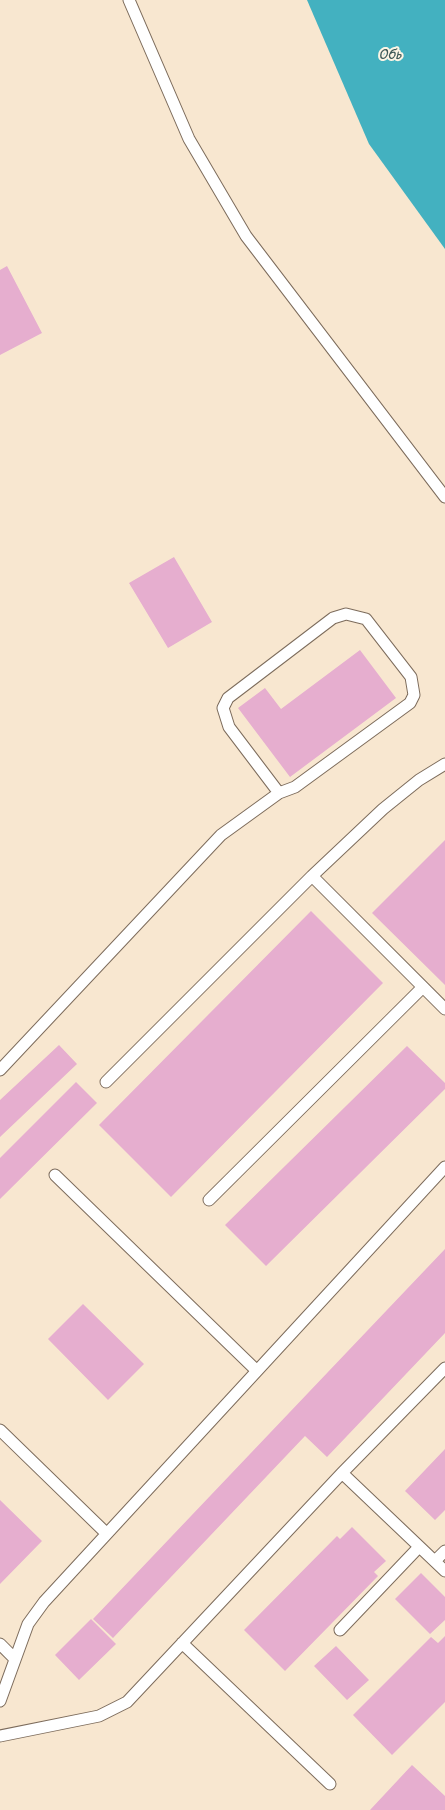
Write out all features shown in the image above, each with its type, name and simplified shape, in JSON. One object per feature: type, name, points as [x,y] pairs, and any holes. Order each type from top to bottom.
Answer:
[{"type":"lane","points":[[129,0],[188,139],[246,236],[445,497]]},
{"type":"lane","points":[[0,1070],[221,835],[279,793],[295,787],[410,703],[414,695],[411,677],[366,619],[346,614],[333,618],[228,698],[223,708],[229,727],[279,793]]},
{"type":"lane","points":[[106,1082],[312,876],[384,809],[419,780],[445,764]]},
{"type":"lane","points":[[312,876],[445,1010]]},
{"type":"lane","points":[[210,1200],[423,987]]},
{"type":"lane","points":[[0,1701],[28,1624],[44,1602],[445,1167]]},
{"type":"lane","points":[[55,1175],[257,1371]]},
{"type":"lane","points":[[0,1736],[99,1716],[127,1702],[342,1473],[445,1368]]},
{"type":"lane","points":[[0,1430],[106,1534]]},
{"type":"lane","points":[[342,1473],[445,1571]]},
{"type":"lane","points":[[340,1630],[419,1546]]},
{"type":"lane","points":[[435,1561],[445,1551]]},
{"type":"lane","points":[[182,1643],[330,1784]]},
{"type":"lane","points":[[0,1644],[15,1659]]},
{"type":"water","name":"Обь","points":[[307,0],[445,0],[445,249],[369,144]]},
{"type":"building","points":[[7,266],[42,333],[0,355],[0,270]]},
{"type":"building","points":[[174,557],[212,622],[168,648],[129,583]]},
{"type":"building","points":[[360,650],[396,698],[290,777],[238,708],[265,688],[281,709]]},
{"type":"building","points":[[445,840],[445,985],[372,913]]},
{"type":"building","points":[[311,911],[383,983],[171,1197],[99,1125]]},
{"type":"building","points":[[59,1045],[77,1064],[0,1137],[0,1100]]},
{"type":"building","points":[[407,1046],[445,1083],[445,1089],[266,1266],[225,1225]]},
{"type":"building","points":[[76,1082],[97,1103],[0,1199],[0,1158]]},
{"type":"building","points":[[445,1249],[445,1333],[327,1457],[305,1436],[113,1638],[93,1619]]},
{"type":"building","points":[[83,1304],[144,1364],[108,1400],[48,1339]]},
{"type":"building","points":[[445,1449],[445,1510],[435,1520],[405,1491]]},
{"type":"building","points":[[0,1500],[42,1541],[0,1584]]},
{"type":"building","points":[[352,1527],[386,1561],[374,1572],[378,1576],[285,1671],[244,1630],[337,1536],[340,1539]]},
{"type":"building","points":[[421,1573],[445,1597],[445,1620],[430,1634],[395,1599]]},
{"type":"building","points":[[91,1619],[116,1644],[79,1680],[55,1655]]},
{"type":"building","points":[[445,1636],[445,1702],[392,1755],[353,1715],[431,1637],[438,1643]]},
{"type":"building","points":[[336,1646],[369,1680],[347,1700],[314,1666]]},
{"type":"building","points":[[412,1765],[445,1796],[445,1810],[370,1810]]}]
